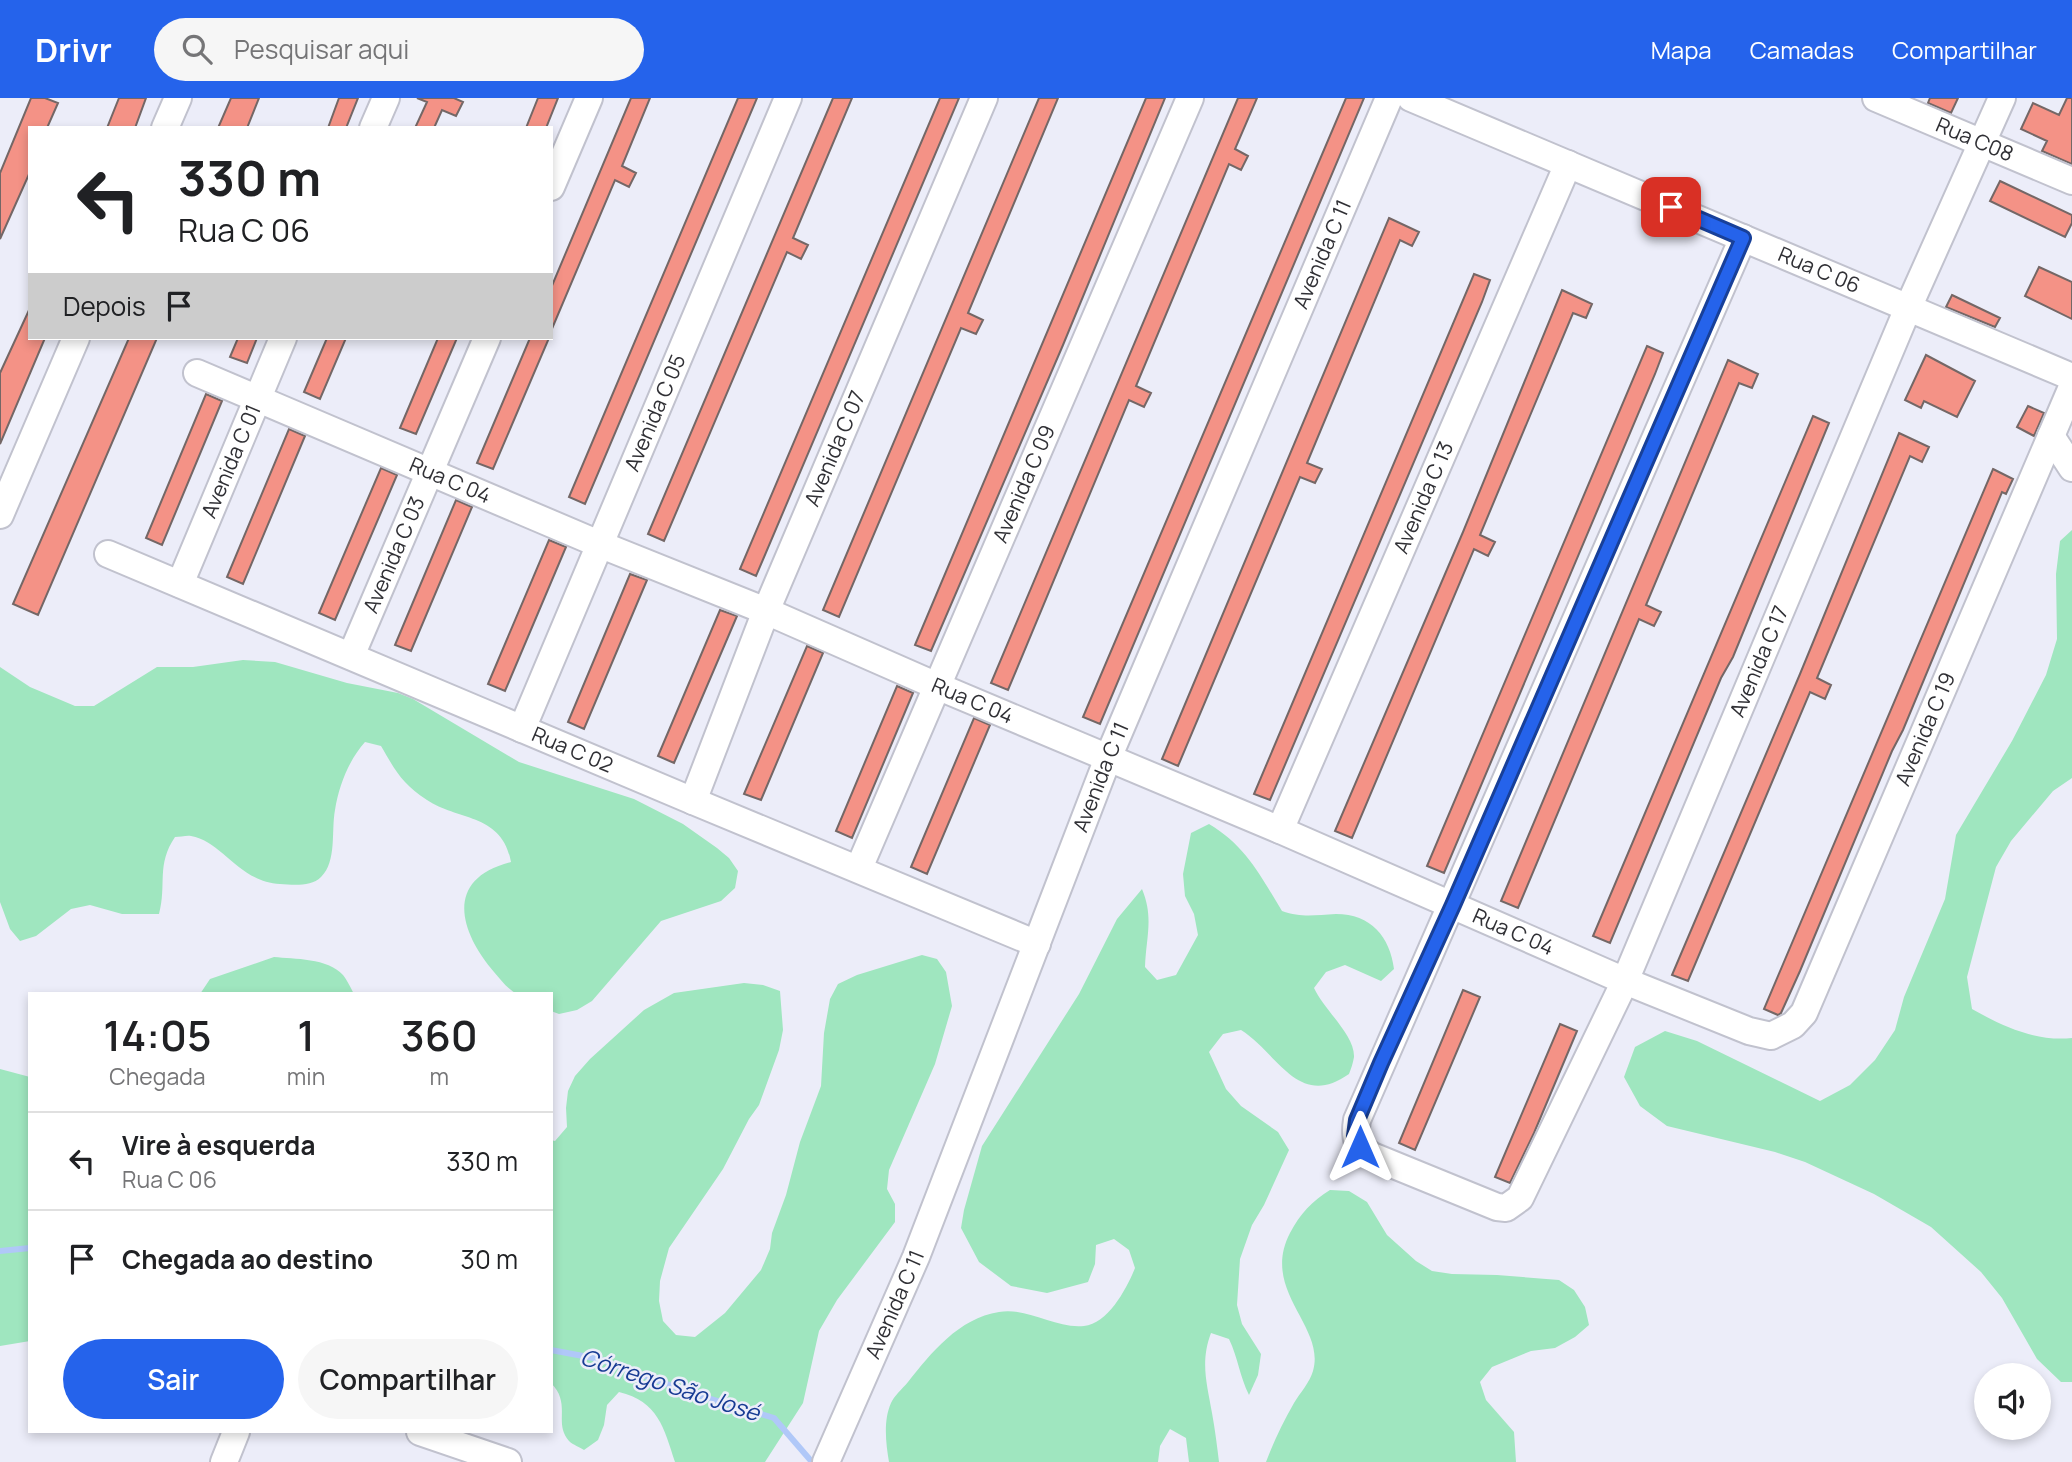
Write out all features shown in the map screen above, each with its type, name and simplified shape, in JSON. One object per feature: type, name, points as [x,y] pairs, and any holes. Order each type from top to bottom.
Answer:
[{"type":"street","points":[[166,126],[178,98]]},
{"type":"street","points":[[374,126],[386,98]]},
{"type":"street","points":[[553,182],[589,98]]},
{"type":"street","name":"Avenida C 05","points":[[522,729],[788,98]]},
{"type":"street","name":"Avenida C 07","points":[[693,801],[766,611],[984,98]]},
{"type":"street","name":"Avenida C 09","points":[[859,868],[1190,98]]},
{"type":"street","name":"Avenida C 11","points":[[826,1461],[916,1257],[1108,758],[1389,98]]},
{"type":"street","name":"Rua C 06","points":[[1411,98],[2072,377]]},
{"type":"street","name":"Rua C08","points":[[1876,98],[2072,181]]},
{"type":"street","name":"Avenida C 17","points":[[1453,905],[1357,1120],[1355,1136],[1360,1147],[1372,1156],[1497,1208],[1506,1208],[1520,1198],[1625,981],[1908,308],[2002,98]]},
{"type":"street","name":"Avenida C 13","points":[[1280,830],[1569,164]]},
{"type":"street","points":[[1453,905],[1743,238]]},
{"type":"street","points":[[0,515],[75,340]]},
{"type":"street","name":"Avenida C 01","points":[[180,584],[282,340]]},
{"type":"street","name":"Avenida C 03","points":[[351,656],[486,340]]},
{"type":"street","name":"Rua C 04","points":[[197,373],[599,544],[766,611],[937,687],[1280,830],[1625,981],[1749,1031]]},
{"type":"street","name":"Avenida C 19","points":[[1749,1031],[1771,1037],[1793,1025],[1804,1013],[2072,387]]},
{"type":"street","points":[[2051,436],[2072,468]]},
{"type":"street","name":"Rua C 02","points":[[108,554],[1037,944]]},
{"type":"street","points":[[223,1462],[236,1433]]},
{"type":"street","points":[[423,1433],[508,1462]]},
{"type":"green space","points":[[2072,530],[2072,778],[2053,791],[2011,841],[1996,867],[1967,977],[1972,1009],[2007,1027],[2032,1035],[2072,1038],[2072,1382],[2061,1382],[2051,1372],[2051,1363],[2041,1363],[2037,1359],[2002,1298],[1981,1272],[1931,1227],[1874,1194],[1805,1162],[1775,1152],[1667,1126],[1640,1106],[1624,1077],[1635,1047],[1665,1031],[1697,1041],[1820,1101],[1850,1085],[1875,1060],[1895,1030],[1904,997],[1945,899],[1956,835],[2012,741],[2046,675],[2057,639],[2056,574],[2060,541]]},
{"type":"green space","points":[[243,660],[275,662],[413,699],[519,762],[634,799],[683,824],[729,858],[738,871],[735,888],[721,901],[661,921],[592,1001],[577,1010],[559,1014],[553,1012],[553,992],[515,992],[505,984],[482,956],[466,924],[464,908],[467,893],[475,881],[490,870],[511,862],[506,846],[489,826],[439,807],[418,794],[400,776],[381,746],[365,742],[342,782],[335,810],[329,863],[317,880],[296,885],[266,882],[242,869],[202,839],[175,837],[164,866],[159,914],[122,914],[90,905],[71,909],[36,936],[20,941],[10,929],[0,902],[0,667],[30,687],[75,706],[94,706],[157,667],[193,667]]},
{"type":"green space","points":[[1209,824],[1243,852],[1282,911],[1302,915],[1348,915],[1369,923],[1388,947],[1394,969],[1381,981],[1345,965],[1326,972],[1314,988],[1350,1040],[1353,1049],[1354,1057],[1349,1074],[1331,1083],[1316,1086],[1302,1082],[1241,1030],[1223,1034],[1209,1052],[1226,1089],[1241,1106],[1278,1132],[1289,1150],[1252,1225],[1240,1259],[1237,1305],[1242,1324],[1261,1354],[1258,1375],[1249,1395],[1229,1339],[1211,1333],[1208,1344],[1205,1373],[1219,1462],[1189,1462],[1186,1438],[1170,1429],[1160,1446],[1158,1462],[889,1462],[886,1425],[892,1400],[936,1349],[959,1329],[985,1316],[1010,1311],[1073,1326],[1093,1324],[1116,1304],[1127,1285],[1135,1268],[1129,1250],[1114,1239],[1096,1245],[1095,1264],[1088,1282],[1047,1293],[1011,1286],[979,1262],[961,1228],[964,1210],[982,1146],[1079,994],[1117,919],[1142,889],[1148,909],[1145,967],[1157,980],[1176,975],[1198,935],[1194,914],[1185,896],[1183,874],[1191,833]]},
{"type":"green space","points":[[922,955],[937,959],[946,972],[952,1006],[935,1064],[889,1170],[887,1189],[895,1204],[895,1222],[837,1300],[819,1331],[803,1403],[765,1462],[675,1462],[663,1427],[651,1409],[632,1396],[619,1392],[607,1405],[598,1440],[584,1450],[564,1434],[562,1406],[553,1386],[553,1140],[567,1127],[568,1091],[575,1076],[644,1010],[674,993],[744,983],[763,985],[780,991],[783,1030],[779,1050],[759,1105],[723,1169],[669,1248],[660,1281],[659,1301],[663,1321],[676,1335],[695,1337],[725,1313],[761,1270],[770,1249],[772,1233],[786,1195],[800,1142],[821,1086],[824,1033],[830,999],[838,984],[857,975]]},
{"type":"green space","points":[[274,957],[310,960],[337,969],[353,992],[201,992],[210,979]]},
{"type":"green space","points":[[0,1069],[28,1076],[28,1341],[0,1346]]},
{"type":"green space","points":[[1330,1190],[1349,1191],[1367,1202],[1387,1235],[1416,1261],[1432,1271],[1559,1280],[1574,1290],[1585,1307],[1589,1325],[1555,1348],[1531,1351],[1492,1367],[1480,1382],[1486,1400],[1514,1432],[1516,1462],[1266,1462],[1286,1417],[1312,1375],[1315,1355],[1311,1339],[1288,1290],[1283,1273],[1283,1254],[1298,1220],[1312,1203]]},
{"type":"building","points":[[31,98],[45,98],[58,103],[48,126],[28,126],[28,176],[0,239],[0,173]]},
{"type":"building","points":[[119,98],[146,98],[136,126],[108,126]]},
{"type":"building","points":[[231,98],[259,98],[248,126],[219,126]]},
{"type":"building","points":[[339,98],[358,98],[347,126],[329,126]]},
{"type":"building","points":[[417,98],[454,98],[463,102],[456,116],[442,110],[435,126],[416,126],[427,102]]},
{"type":"building","points":[[538,98],[558,98],[547,126],[527,126]]},
{"type":"building","points":[[631,98],[650,98],[622,166],[636,173],[629,187],[615,180],[553,326],[553,283]]},
{"type":"building","points":[[738,98],[757,98],[585,504],[569,497]]},
{"type":"building","points":[[833,98],[852,98],[793,238],[808,245],[801,259],[787,252],[664,541],[648,534]]},
{"type":"building","points":[[940,98],[959,98],[756,576],[740,569]]},
{"type":"building","points":[[1039,98],[1058,98],[968,313],[983,320],[976,334],[961,328],[839,617],[823,610]]},
{"type":"building","points":[[1146,98],[1165,98],[1063,345],[931,651],[915,645]]},
{"type":"building","points":[[1238,98],[1257,98],[1235,149],[1248,156],[1241,170],[1229,164],[1136,386],[1151,393],[1144,407],[1129,400],[1008,690],[991,683]]},
{"type":"building","points":[[1346,98],[1364,98],[1100,724],[1083,717]]},
{"type":"building","points":[[1930,98],[1958,98],[1951,113],[1928,103]]},
{"type":"building","points":[[2067,98],[2072,98],[2072,164],[2042,151],[2047,141],[2021,129],[2033,103],[2059,115]]},
{"type":"building","points":[[2000,181],[2072,215],[2072,223],[2065,237],[1990,201]]},
{"type":"building","points":[[1389,218],[1419,232],[1412,246],[1400,240],[1307,463],[1322,469],[1315,483],[1300,477],[1178,766],[1162,759]]},
{"type":"building","points":[[2039,267],[2072,282],[2072,319],[2025,296]]},
{"type":"building","points":[[1474,274],[1490,280],[1482,302],[1270,800],[1254,794]]},
{"type":"building","points":[[1562,290],[1592,304],[1586,318],[1573,313],[1480,535],[1495,542],[1488,556],[1474,549],[1352,838],[1335,831],[1463,532]]},
{"type":"building","points":[[1952,295],[2000,318],[1995,327],[1946,307]]},
{"type":"building","points":[[28,312],[28,340],[44,340],[0,444],[0,373]]},
{"type":"building","points":[[128,340],[156,340],[38,615],[13,604]]},
{"type":"building","points":[[237,340],[256,340],[247,363],[230,357]]},
{"type":"building","points":[[326,340],[345,340],[320,399],[304,392]]},
{"type":"building","points":[[437,340],[456,340],[416,434],[400,428]]},
{"type":"building","points":[[529,340],[548,340],[493,469],[477,463]]},
{"type":"building","points":[[1647,346],[1663,353],[1655,374],[1444,873],[1427,866]]},
{"type":"building","points":[[1926,355],[1975,381],[1957,417],[1924,401],[1921,408],[1905,400]]},
{"type":"building","points":[[1728,360],[1758,374],[1752,388],[1739,383],[1646,605],[1661,612],[1654,626],[1639,619],[1518,908],[1501,901]]},
{"type":"building","points":[[206,394],[222,401],[162,545],[146,538]]},
{"type":"building","points":[[2028,406],[2044,413],[2034,436],[2017,427]]},
{"type":"building","points":[[1813,416],[1829,423],[1733,657],[1721,678],[1610,943],[1593,936]]},
{"type":"building","points":[[289,429],[305,436],[243,584],[227,577]]},
{"type":"building","points":[[1899,433],[1929,447],[1922,462],[1910,456],[1817,678],[1831,685],[1825,699],[1810,692],[1688,981],[1672,975],[1800,674]]},
{"type":"building","points":[[381,468],[397,475],[335,620],[319,613]]},
{"type":"building","points":[[1993,469],[2013,479],[2006,494],[2002,492],[1800,971],[1778,1015],[1764,1009]]},
{"type":"building","points":[[456,500],[472,507],[411,651],[395,645]]},
{"type":"building","points":[[549,540],[566,547],[505,691],[488,684]]},
{"type":"building","points":[[630,574],[647,580],[584,729],[568,722]]},
{"type":"building","points":[[720,610],[737,616],[674,763],[658,756]]},
{"type":"building","points":[[807,646],[823,653],[761,800],[744,794]]},
{"type":"building","points":[[897,686],[913,693],[852,838],[836,831]]},
{"type":"building","points":[[974,718],[990,725],[927,874],[911,867]]},
{"type":"building","points":[[1463,990],[1480,997],[1415,1150],[1399,1143]]},
{"type":"building","points":[[1560,1024],[1577,1031],[1510,1183],[1495,1177]]},
{"type":"waterway","name":"Córrego São José","points":[[0,1251],[28,1248]]},
{"type":"waterway","name":"Córrego São José","points":[[553,1350],[599,1359],[691,1393],[774,1418],[812,1462]]},
{"type":"route","points":[[1360,1147],[1355,1136],[1357,1120],[1381,1063],[1453,905],[1743,238],[1671,207]]}]
